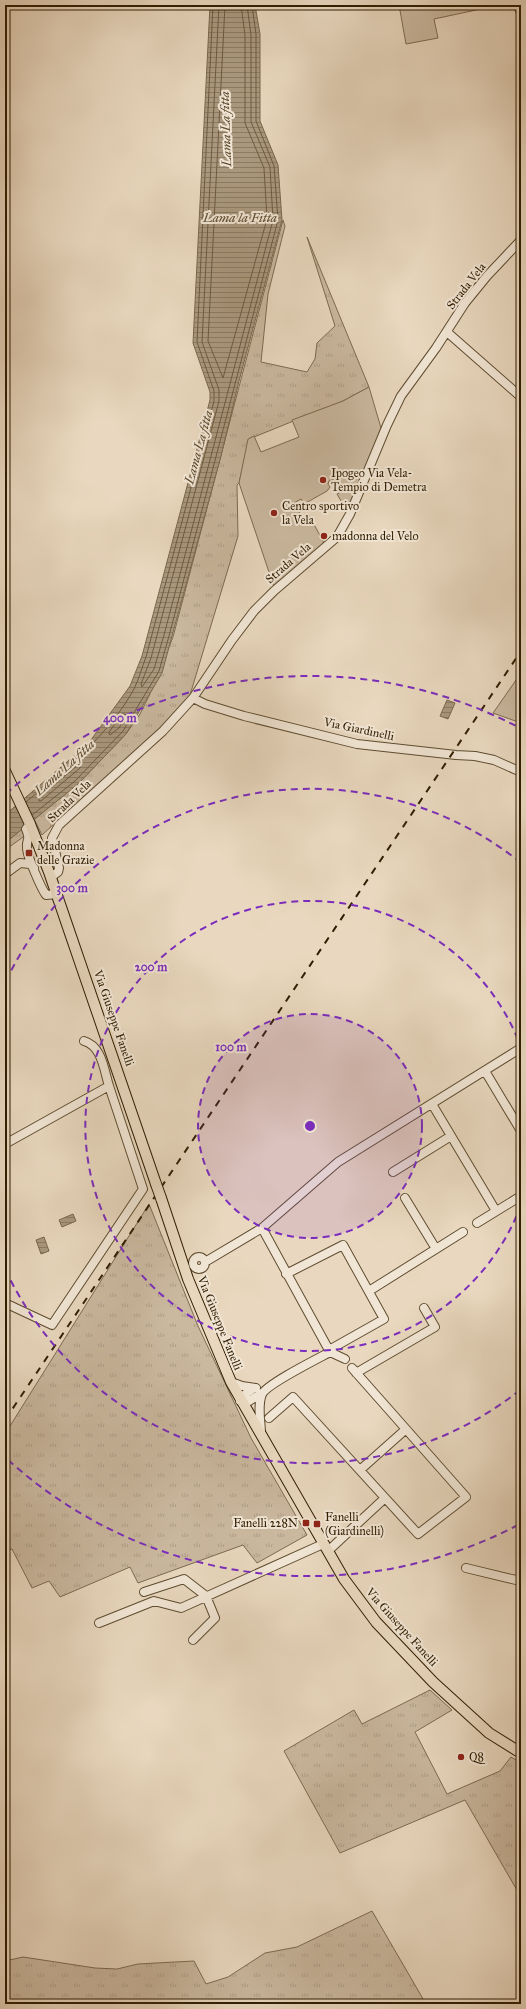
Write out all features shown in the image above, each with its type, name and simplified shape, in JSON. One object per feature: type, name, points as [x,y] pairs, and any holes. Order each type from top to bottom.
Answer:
[{"type":"main road","name":"Via Giuseppe Fanelli","points":[[5,771],[30,824],[51,877],[188,1279],[230,1382],[325,1548],[348,1584],[376,1622],[433,1682],[489,1733],[521,1753]]},
{"type":"street","points":[[517,5],[521,12]]},
{"type":"street","name":"Strada Vela","points":[[51,877],[58,872],[59,868],[52,838],[56,830],[163,730],[193,698],[216,666],[232,640],[254,611],[274,591],[337,537],[350,514],[394,408],[470,297],[521,240]]},
{"type":"street","points":[[447,332],[521,397]]},
{"type":"street","name":"Via Giardinelli","points":[[193,698],[205,704],[244,716],[357,744],[456,756],[475,756],[494,760],[521,772]]},
{"type":"street","points":[[30,824],[26,830],[29,839],[27,848],[34,868],[46,895],[57,894]]},
{"type":"street","points":[[5,874],[20,863],[30,864],[34,868]]},
{"type":"street","points":[[5,1303],[52,1325],[143,1189],[97,1049],[91,1043],[84,1041]]},
{"type":"street","points":[[205,1262],[262,1228],[338,1162],[521,1048]]},
{"type":"street","points":[[485,1071],[521,1131]]},
{"type":"street","points":[[5,1144],[109,1086]]},
{"type":"street","points":[[432,1104],[496,1211]]},
{"type":"street","points":[[393,1172],[451,1136]]},
{"type":"street","points":[[477,1223],[521,1196]]},
{"type":"street","points":[[405,1198],[436,1249]]},
{"type":"street","points":[[262,1228],[329,1351],[346,1360]]},
{"type":"street","points":[[369,1290],[463,1232]]},
{"type":"street","points":[[240,1401],[249,1401],[271,1385],[384,1319],[343,1244],[286,1274]]},
{"type":"street","points":[[269,1418],[293,1396],[418,1534],[466,1497],[354,1371],[435,1327],[424,1308]]},
{"type":"street","points":[[230,1382],[254,1388],[271,1385]]},
{"type":"street","points":[[240,1401],[244,1395],[254,1388]]},
{"type":"street","points":[[261,1437],[260,1404],[262,1393]]},
{"type":"street","points":[[360,1470],[406,1430]]},
{"type":"street","points":[[99,1623],[154,1601],[180,1608],[325,1548],[385,1498]]},
{"type":"street","points":[[466,1568],[516,1580],[521,1576]]},
{"type":"street","points":[[144,1592],[184,1579],[206,1596],[215,1618],[193,1640]]},
{"type":"green space","points":[[399,5],[495,6],[434,19],[438,38],[406,44]]},
{"type":"green space","points":[[283,220],[285,226],[268,294],[261,362],[307,372],[315,359],[317,343],[335,326],[307,237],[369,387],[343,401],[249,439],[239,483],[237,485],[238,536],[190,695],[158,730],[42,835],[34,819],[78,784],[126,734],[140,714],[149,696],[173,637]]},
{"type":"green space","points":[[369,387],[381,428],[350,511],[344,506],[337,494],[344,490],[336,479],[329,481],[328,484],[330,487],[327,491],[304,504],[301,499],[294,503],[303,519],[309,515],[324,543],[274,587],[239,483],[248,439],[254,436],[261,452],[299,437],[292,420],[343,401]]},
{"type":"green space","points":[[521,673],[521,723],[493,713]]},
{"type":"green space","points":[[23,827],[26,835],[5,850],[5,843]]},
{"type":"green space","points":[[149,1204],[198,1326],[251,1438],[307,1535],[257,1563],[243,1545],[138,1583],[130,1567],[60,1597],[49,1581],[32,1588],[12,1549],[5,1551],[5,1434]]},
{"type":"green space","points":[[430,1690],[452,1710],[415,1732],[447,1794],[500,1771],[511,1757],[521,1763],[521,1888],[518,1892],[465,1800],[340,1853],[284,1751],[354,1710],[362,1724]]},
{"type":"green space","points":[[372,1911],[426,2004],[6,2004],[5,2002],[5,1961],[23,1957],[95,1968],[117,1969],[138,1964],[194,1961],[206,1984],[228,1977],[265,1953],[297,1947]]},
{"type":"water","name":"Lama la Fitta","points":[[210,5],[255,5],[260,34],[260,121],[278,165],[282,220],[239,381],[221,456],[162,673],[126,734],[78,784],[5,843],[5,815],[88,744],[130,686],[142,656],[210,400],[210,392],[193,343]]},
{"type":"water","points":[[447,700],[455,703],[448,719],[440,716]]},
{"type":"water","points":[[73,1214],[76,1221],[62,1227],[59,1220]]},
{"type":"water","points":[[44,1237],[49,1251],[41,1254],[36,1240]]},
{"type":"railway","points":[[5,1420],[521,651]]},
{"type":"place","name":"Ipogeo Via Vela- Tempio di Demetra","points":[[323,480]]},
{"type":"place","name":"Centro sportivo la Vela","points":[[274,513]]},
{"type":"place","name":"madonna del Velo","points":[[324,536]]},
{"type":"place","name":"Madonna delle Grazie","points":[[29,853]]},
{"type":"place","name":"Fanelli 228N","points":[[306,1523]]},
{"type":"place","name":"Fanelli (Giardinelli)","points":[[317,1524]]},
{"type":"place","name":"Q8","points":[[461,1757]]},
{"type":"water label","name":"Lama La fitta","points":[[225,129]]},
{"type":"water label","name":"Lama La fitta","points":[[198,447]]},
{"type":"water label","name":"Lama La fitta","points":[[64,767]]}]
